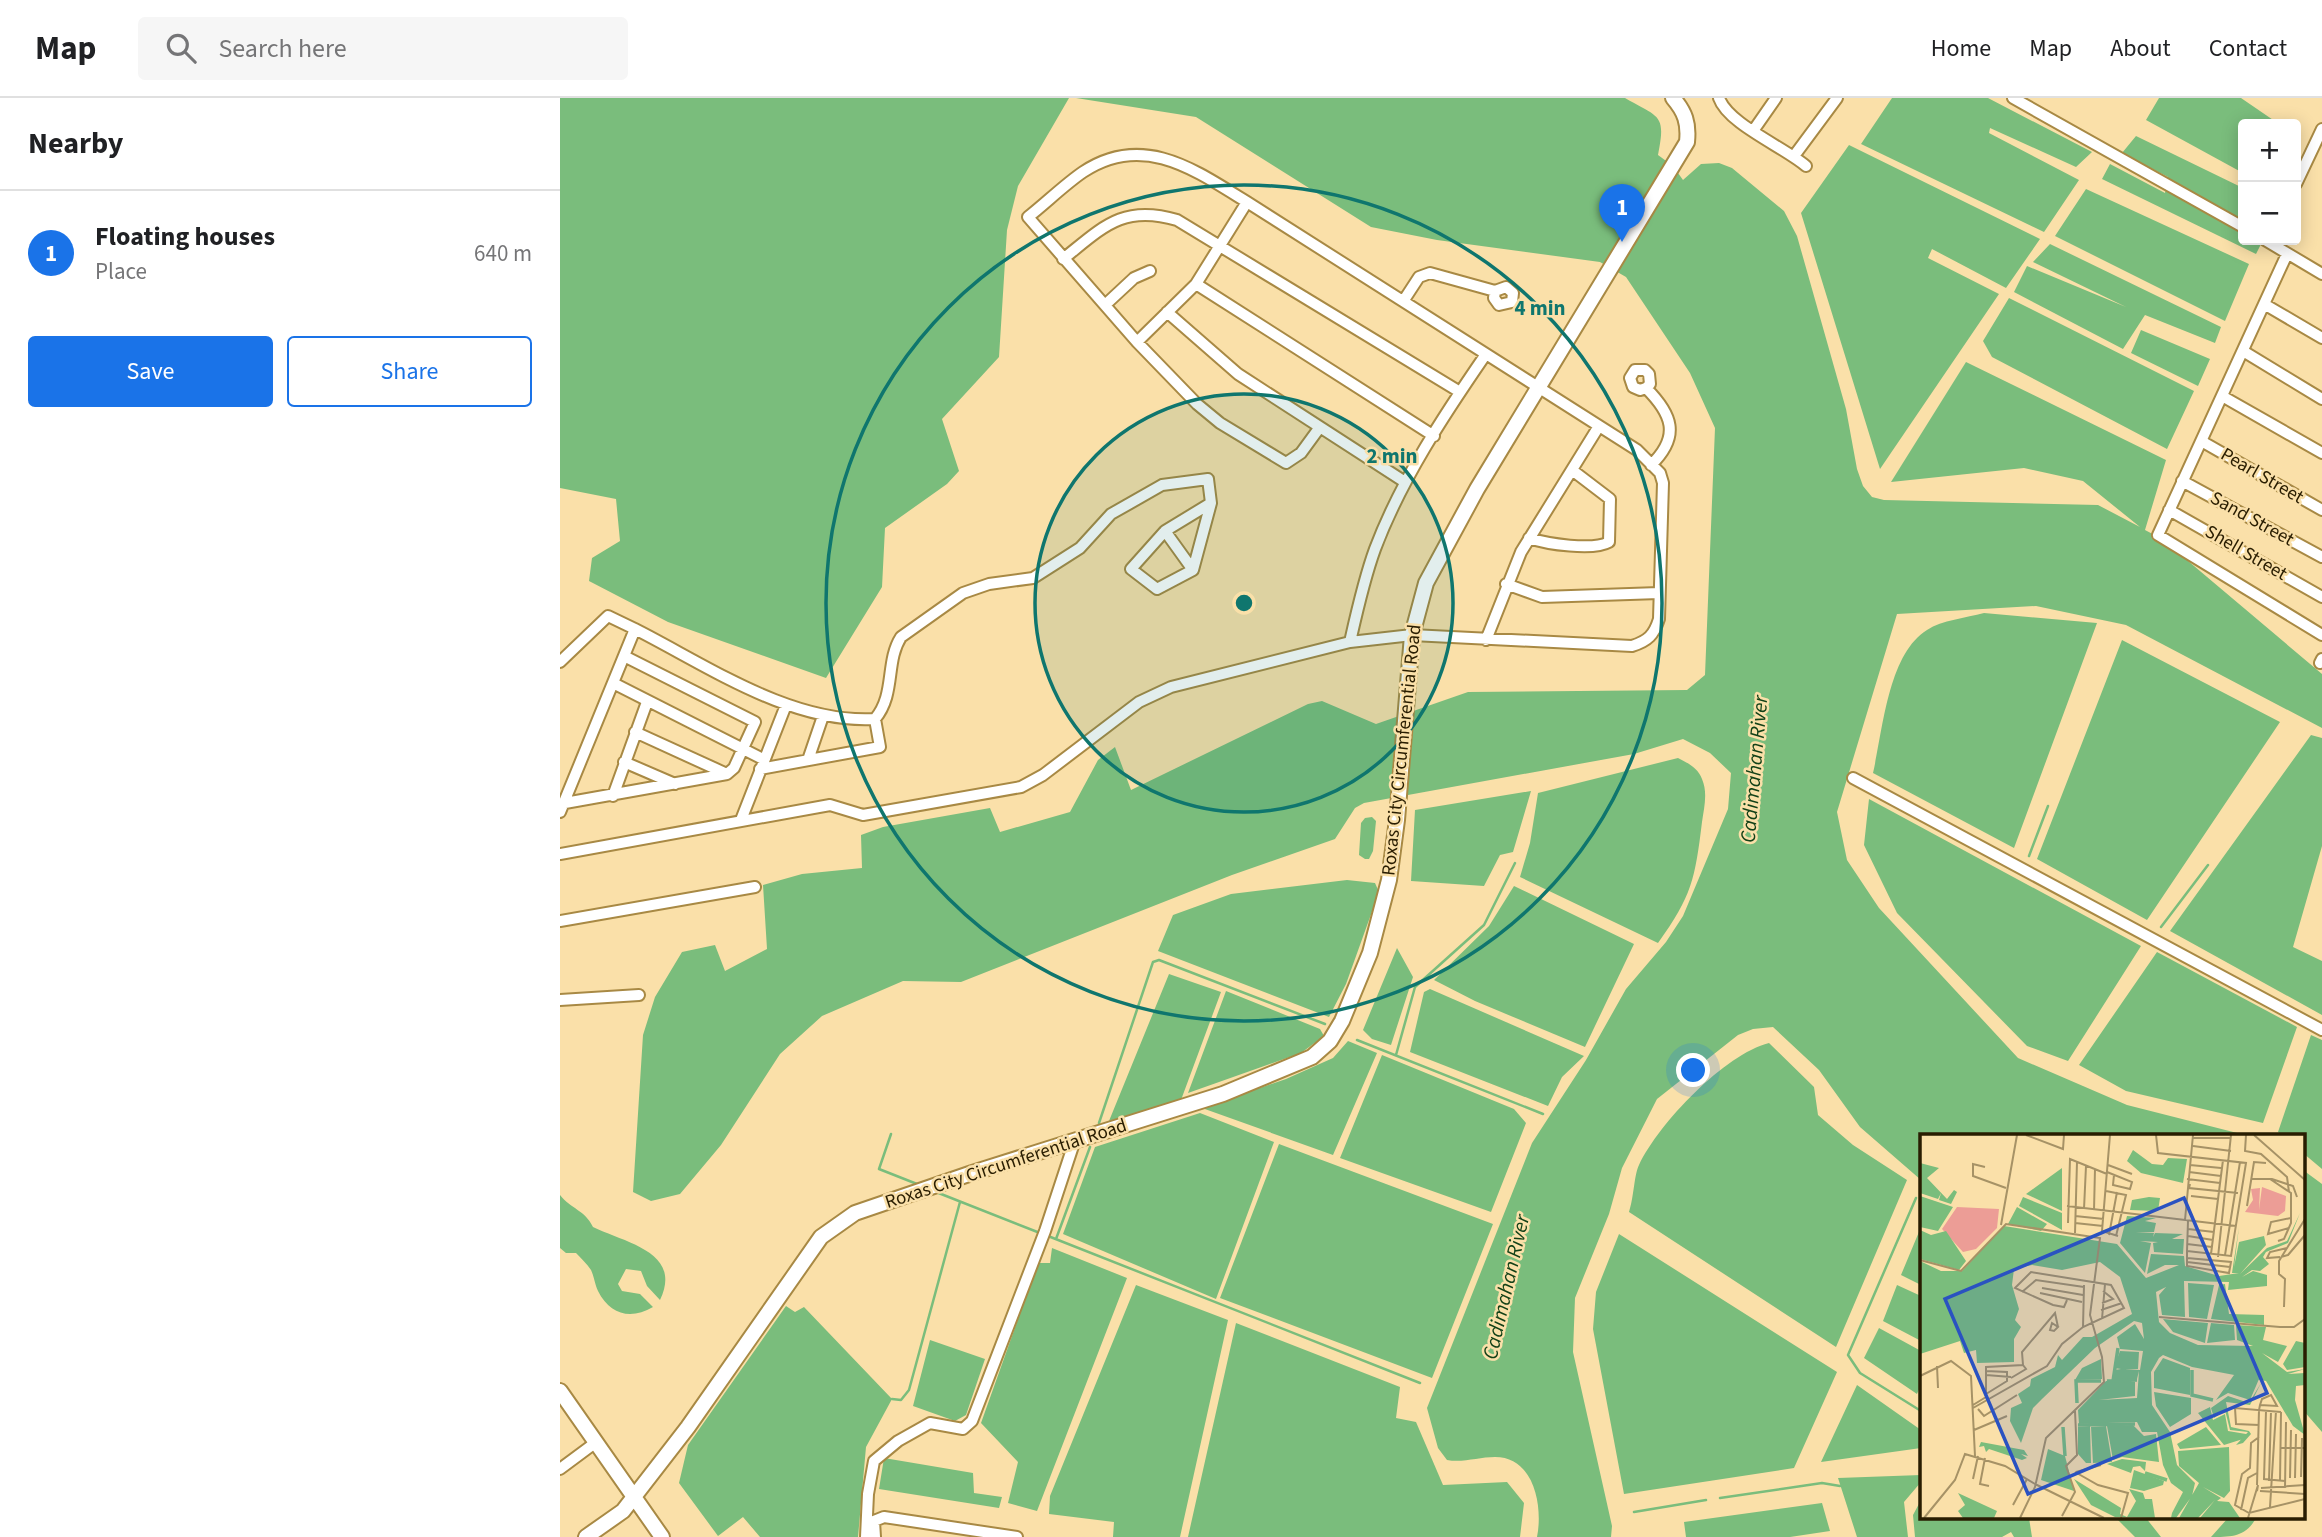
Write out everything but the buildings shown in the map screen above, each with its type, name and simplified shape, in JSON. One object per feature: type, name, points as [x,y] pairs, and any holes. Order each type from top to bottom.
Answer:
[{"type":"main road","name":"Roxas City Circumferential Road","points":[[586,1537],[623,1511],[688,1427],[821,1237],[855,1213],[972,1172],[1074,1143],[1223,1094],[1312,1057],[1330,1041],[1342,1021],[1370,953],[1389,880],[1397,820],[1412,635],[1426,583],[1477,489],[1687,142],[1689,127],[1683,110],[1673,98]]},
{"type":"main road","points":[[560,1391],[662,1537]]},
{"type":"street","points":[[1719,98],[1723,106],[1753,131],[1806,166]]},
{"type":"street","points":[[1753,131],[1776,98]]},
{"type":"street","points":[[1794,156],[1837,98]]},
{"type":"street","points":[[2013,98],[2238,225]]},
{"type":"street","points":[[2297,182],[2322,129]]},
{"type":"street","points":[[560,854],[830,806],[863,815],[1021,787],[1043,775],[1139,702],[1171,687],[1350,642],[1412,635],[1632,646],[1650,638],[1656,629],[1663,483],[1660,473],[1637,450],[1247,202],[1199,173],[1167,159],[1144,154],[1105,160],[1083,173],[1028,217],[1137,342],[1196,404],[1220,423],[1286,463],[1301,453],[1320,427]]},
{"type":"street","points":[[1137,342],[1196,284],[1247,202]]},
{"type":"street","points":[[1063,259],[1108,223],[1128,215],[1153,213],[1177,220],[1460,392]]},
{"type":"street","points":[[2275,245],[2322,274]]},
{"type":"street","points":[[2287,254],[2158,535],[2322,635]]},
{"type":"street","points":[[1105,305],[1134,278],[1150,271]]},
{"type":"street","points":[[1404,300],[1419,277],[1430,273],[1494,292]]},
{"type":"street","points":[[1196,284],[1434,436]]},
{"type":"street","points":[[2264,304],[2322,338]]},
{"type":"street","points":[[1167,312],[1238,374],[1405,482]]},
{"type":"street","points":[[2243,351],[2322,398]]},
{"type":"street","points":[[1350,642],[1375,549],[1405,482],[1486,354]]},
{"type":"street","points":[[1646,388],[1664,405],[1670,425],[1667,446],[1651,465]]},
{"type":"street","points":[[2222,396],[2322,453]]},
{"type":"street","points":[[1486,640],[1506,584],[1529,538],[1599,426]]},
{"type":"street","name":"Pearl Street","points":[[2203,442],[2322,510]]},
{"type":"street","points":[[1529,538],[1547,544],[1600,545],[1609,542],[1610,499],[1572,470]]},
{"type":"street","points":[[875,719],[885,708],[894,647],[901,637],[963,593],[989,584],[1034,578],[1080,548],[1111,514],[1162,485],[1208,479],[1211,503],[1193,570],[1157,589],[1132,569],[1165,531],[1211,503]]},
{"type":"street","name":"Sand Street","points":[[2182,481],[2322,557]]},
{"type":"street","name":"Shell Street","points":[[2169,510],[2322,597]]},
{"type":"street","points":[[1165,531],[1193,570]]},
{"type":"street","points":[[1506,584],[1542,597],[1659,593]]},
{"type":"street","points":[[560,662],[608,616],[786,705],[823,716],[875,719]]},
{"type":"street","points":[[562,807],[635,629]]},
{"type":"street","points":[[562,807],[727,774],[743,750],[755,722],[624,656]]},
{"type":"street","points":[[613,683],[743,750],[762,764],[808,760],[880,747],[875,719]]},
{"type":"street","points":[[613,796],[647,702]]},
{"type":"street","points":[[741,820],[786,705]]},
{"type":"street","points":[[808,760],[823,716]]},
{"type":"street","points":[[635,732],[727,774]]},
{"type":"street","points":[[624,762],[675,784]]},
{"type":"street","points":[[1853,778],[2322,1030]]},
{"type":"street","points":[[560,921],[755,887]]},
{"type":"street","points":[[560,1000],[639,995]]},
{"type":"street","points":[[866,1537],[868,1494],[874,1461],[898,1441],[930,1423],[963,1429],[972,1421],[1045,1231],[1074,1143]]},
{"type":"street","points":[[560,1469],[595,1443]]},
{"type":"street","points":[[875,1537],[874,1521],[884,1517],[1017,1537]]},
{"type":"street","points":[[915,1523],[926,1537]]},
{"type":"water","points":[[560,98],[1069,98],[1018,186],[1007,230],[999,357],[942,419],[959,471],[947,484],[885,528],[882,587],[826,678],[668,622],[589,581],[592,558],[620,541],[616,499],[560,488]]},
{"type":"water","name":"Cadimahan River","points":[[1076,98],[1625,98],[1658,119],[1661,132],[1658,155],[1673,166],[1683,180],[1701,164],[1719,163],[1732,168],[1784,211],[1797,236],[1846,409],[1857,469],[1863,486],[1872,497],[1884,500],[2098,505],[2140,527],[2083,481],[2024,468],[1891,482],[1966,362],[2166,460],[2145,530],[2162,539],[2322,674],[2322,728],[2126,625],[2036,606],[1897,614],[1837,812],[1847,860],[1879,908],[2018,1058],[2127,1105],[2241,1134],[1920,1134],[1920,1179],[1860,1127],[1819,1070],[1773,1027],[1753,1029],[1738,1035],[1657,1099],[1622,1168],[1609,1214],[1575,1298],[1573,1352],[1612,1526],[1611,1537],[1537,1537],[1537,1499],[1533,1486],[1519,1465],[1509,1459],[1495,1457],[1447,1460],[1438,1448],[1427,1408],[1532,1143],[1586,1060],[1626,989],[1666,942],[1683,916],[1728,809],[1731,773],[1710,753],[1683,739],[1634,754],[1364,803],[1355,808],[1335,839],[1232,875],[961,982],[903,981],[822,1016],[780,1054],[721,1145],[680,1194],[651,1201],[633,1192],[643,1035],[655,997],[682,952],[715,945],[725,971],[767,949],[763,885],[802,874],[862,868],[861,835],[883,827],[990,808],[1000,832],[1070,812],[1098,760],[1115,747],[1131,790],[1308,704],[1322,701],[1376,724],[1468,692],[1687,690],[1705,675],[1715,428],[1690,373],[1626,277],[1600,262],[1437,240],[1371,227],[1196,117]]},
{"type":"water","points":[[1892,98],[1988,98],[2092,152],[2076,167],[1990,128],[1989,133],[2079,180],[2044,232],[1861,144]]},
{"type":"water","points":[[2159,98],[2241,98],[2272,119],[2238,119],[2238,170],[2146,120]]},
{"type":"water","points":[[2136,136],[2238,186],[2238,245],[2260,245],[2256,254],[2102,179],[2110,164],[2165,193],[2168,177],[2122,153]]},
{"type":"water","points":[[1849,145],[2040,239],[2006,288],[1932,249],[1928,258],[1999,294],[1880,469],[1801,213]]},
{"type":"water","points":[[2086,189],[2249,264],[2225,321],[2055,236]]},
{"type":"water","points":[[2050,244],[2221,327],[2215,343],[2145,315],[2123,349],[2014,292],[2027,266],[2126,307],[2033,262]]},
{"type":"water","points":[[2009,298],[2194,391],[2167,449],[1992,357],[1983,341]]},
{"type":"water","points":[[2141,330],[2210,359],[2198,386],[2131,353]]},
{"type":"water","points":[[1984,613],[2097,623],[2014,848],[1873,773],[1895,674],[1914,641],[1940,624]]},
{"type":"water","points":[[2122,640],[2280,722],[2147,920],[2037,859]]},
{"type":"water","points":[[2311,735],[2322,738],[2322,846],[2293,947],[2322,961],[2322,1015],[2170,931]]},
{"type":"water","points":[[1678,758],[1692,766],[1700,775],[1705,790],[1704,806],[1690,886],[1678,912],[1658,943],[1520,877],[1530,843],[1538,793]]},
{"type":"water","points":[[1531,791],[1513,852],[1500,855],[1484,886],[1411,881],[1415,810]]},
{"type":"water","points":[[1869,799],[2141,946],[2068,1061],[2027,1046],[1897,913],[1864,845]]},
{"type":"water","points":[[1372,817],[1376,821],[1373,851],[1369,859],[1365,859],[1359,855],[1361,823],[1365,818]]},
{"type":"water","points":[[1347,880],[1375,883],[1379,892],[1346,984],[1329,1017],[1158,951],[1173,915],[1231,894]]},
{"type":"water","points":[[1514,886],[1634,944],[1585,1047],[1475,1001],[1434,980],[1489,926]]},
{"type":"water","points":[[1397,948],[1413,977],[1391,1045],[1372,1039],[1363,1030]]},
{"type":"water","points":[[2157,952],[2297,1027],[2263,1123],[2126,1091],[2079,1065]]},
{"type":"water","points":[[1169,974],[1221,992],[1181,1100],[1109,1121]]},
{"type":"water","points":[[1430,989],[1584,1056],[1562,1077],[1548,1106],[1410,1052],[1424,992]]},
{"type":"water","points":[[1226,991],[1320,1029],[1324,1036],[1301,1053],[1188,1093]]},
{"type":"water","points":[[2311,1035],[2322,1040],[2322,1169],[2304,1154],[2304,1134],[2278,1132]]},
{"type":"water","points":[[1348,1041],[1377,1053],[1333,1155],[1202,1108],[1286,1079],[1333,1058]]},
{"type":"water","points":[[1769,1043],[1814,1087],[1818,1115],[1853,1145],[1907,1180],[1836,1347],[1629,1212],[1639,1165],[1677,1111],[1714,1075],[1733,1061]]},
{"type":"water","points":[[1382,1055],[1514,1109],[1526,1123],[1491,1212],[1340,1158]]},
{"type":"water","points":[[1200,1113],[1274,1142],[1216,1299],[1063,1234],[1095,1147]]},
{"type":"water","points":[[1279,1144],[1493,1224],[1432,1378],[1220,1298]]},
{"type":"water","points":[[2304,1171],[2322,1184],[2322,1432],[2304,1411]]},
{"type":"water","points":[[560,1195],[586,1217],[593,1227],[635,1244],[658,1260],[664,1271],[665,1284],[660,1300],[647,1286],[641,1271],[626,1269],[618,1284],[622,1291],[640,1294],[653,1307],[629,1314],[615,1310],[603,1299],[586,1263],[576,1253],[566,1253],[560,1248]]},
{"type":"water","points":[[1920,1229],[1920,1284],[1901,1275]]},
{"type":"water","points":[[1619,1234],[1837,1372],[1794,1468],[1624,1494],[1593,1329],[1596,1292]]},
{"type":"water","points":[[1052,1248],[1127,1278],[1037,1511],[1008,1503],[1018,1462],[981,1423],[1038,1263],[1050,1263]]},
{"type":"water","points":[[1136,1285],[1228,1320],[1180,1537],[1113,1537],[1114,1522],[1049,1514],[1050,1496]]},
{"type":"water","points":[[1897,1285],[1920,1296],[1920,1340],[1883,1321]]},
{"type":"water","points":[[786,1306],[795,1312],[804,1307],[892,1399],[866,1447],[858,1537],[760,1537],[743,1517],[718,1536],[679,1483],[688,1445]]},
{"type":"water","points":[[1236,1323],[1400,1387],[1396,1418],[1416,1422],[1443,1485],[1507,1482],[1524,1503],[1520,1537],[1188,1537]]},
{"type":"water","points":[[1879,1328],[1920,1350],[1920,1387],[1917,1394],[1864,1358]]},
{"type":"water","points":[[930,1340],[985,1359],[966,1415],[955,1421],[913,1406]]},
{"type":"water","points":[[1857,1385],[1920,1429],[1920,1448],[1821,1462]]},
{"type":"water","points":[[884,1458],[973,1473],[974,1493],[1002,1497],[999,1508],[879,1489]]},
{"type":"water","points":[[1920,1475],[1920,1483],[1904,1502],[1908,1537],[1857,1537],[1838,1478]]},
{"type":"water","points":[[1920,1502],[1920,1520],[2029,1520],[2032,1537],[2014,1537],[2011,1532],[2002,1537],[1915,1537],[1913,1515]]},
{"type":"water","points":[[1822,1503],[1830,1531],[1790,1537],[1686,1537],[1684,1522]]},
{"type":"water","points":[[2118,1520],[2148,1520],[2161,1537],[2135,1537]]},
{"type":"water","points":[[2226,1520],[2255,1520],[2243,1532],[2211,1537]]},
{"type":"waterway","points":[[2029,856],[2048,806]]},
{"type":"waterway","points":[[1396,1055],[1415,987],[1484,925],[1515,863]]},
{"type":"waterway","points":[[2161,927],[2208,865]]},
{"type":"waterway","points":[[1099,1123],[1153,962],[1159,960],[1325,1024]]},
{"type":"waterway","points":[[1357,1040],[1543,1114]]},
{"type":"waterway","points":[[891,1134],[879,1169],[917,1184]]},
{"type":"waterway","points":[[1056,1239],[1090,1147]]},
{"type":"waterway","points":[[936,1192],[1040,1233]]},
{"type":"waterway","points":[[1916,1198],[1848,1355],[1860,1373],[1920,1410]]},
{"type":"waterway","points":[[892,1399],[901,1400],[909,1390],[960,1202]]},
{"type":"waterway","points":[[1048,1236],[1420,1383]]},
{"type":"waterway","points":[[1720,1498],[1822,1483],[1840,1486]]},
{"type":"waterway","points":[[1634,1512],[1706,1500]]},
{"type":"place","name":"Floating houses","points":[[1622,242]]}]
